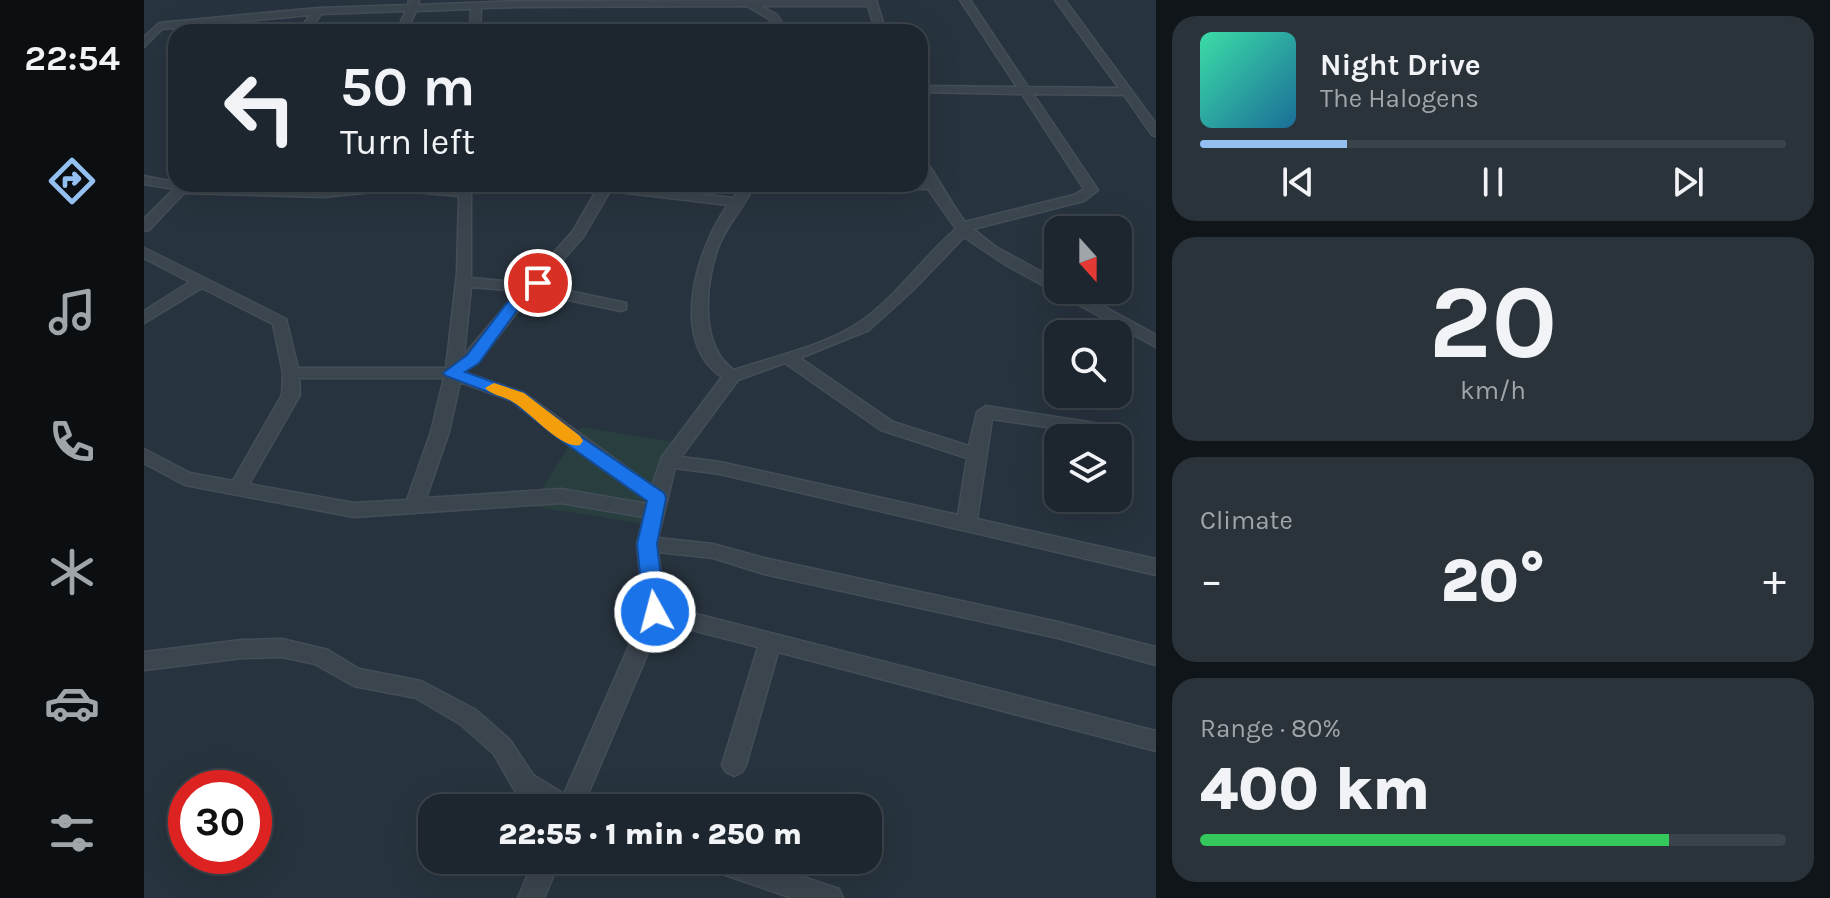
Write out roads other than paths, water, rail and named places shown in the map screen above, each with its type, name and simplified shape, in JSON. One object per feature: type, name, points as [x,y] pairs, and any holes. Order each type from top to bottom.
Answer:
[{"type":"street","points":[[573,794],[655,612],[647,544],[668,461],[732,376],[788,358],[863,327],[963,230],[984,218],[1079,198],[1091,190],[965,0]]},
{"type":"street","points":[[1060,0],[1156,132]]},
{"type":"street","points":[[746,1],[773,17],[778,24]]},
{"type":"street","points":[[180,24],[413,4],[746,1],[872,2],[879,24]]},
{"type":"street","points":[[404,24],[413,4]]},
{"type":"street","points":[[475,24],[476,5]]},
{"type":"street","points":[[309,24],[318,11]]},
{"type":"street","points":[[144,28],[168,25]]},
{"type":"street","points":[[144,44],[159,26]]},
{"type":"street","points":[[928,89],[1126,92]]},
{"type":"street","points":[[928,176],[945,209],[963,230],[984,246],[1044,279]]},
{"type":"street","points":[[144,180],[168,184]]},
{"type":"street","points":[[928,185],[932,185]]},
{"type":"street","points":[[144,227],[177,192]]},
{"type":"street","points":[[413,507],[446,412],[463,282],[465,192]]},
{"type":"street","points":[[452,373],[473,359],[512,306],[532,288],[592,215],[604,192]]},
{"type":"street","points":[[656,192],[738,202]]},
{"type":"street","points":[[732,376],[716,367],[708,355],[699,279],[710,248],[746,192]]},
{"type":"street","points":[[144,252],[280,322],[291,373],[291,395],[238,488]]},
{"type":"street","points":[[144,318],[202,281]]},
{"type":"street","points":[[463,282],[532,288],[621,306]]},
{"type":"street","points":[[1088,304],[1156,342]]},
{"type":"street","points":[[788,358],[887,426],[979,455]]},
{"type":"street","points":[[291,373],[452,373],[518,397],[656,505]]},
{"type":"street","points":[[966,525],[979,455],[980,419],[986,412],[1067,424]]},
{"type":"street","points":[[144,455],[185,479],[354,510],[561,496],[656,505]]},
{"type":"street","points":[[668,461],[720,468],[1156,567]]},
{"type":"street","points":[[647,544],[713,551],[764,566],[1058,630],[1156,656]]},
{"type":"street","points":[[655,612],[1156,741]]},
{"type":"street","points":[[734,765],[771,641]]},
{"type":"street","points":[[144,661],[242,649],[282,648],[320,656],[354,677],[421,690],[468,717],[502,747],[524,783],[543,794]]},
{"type":"street","points":[[531,898],[541,874]]},
{"type":"street","points":[[759,874],[830,898]]}]
